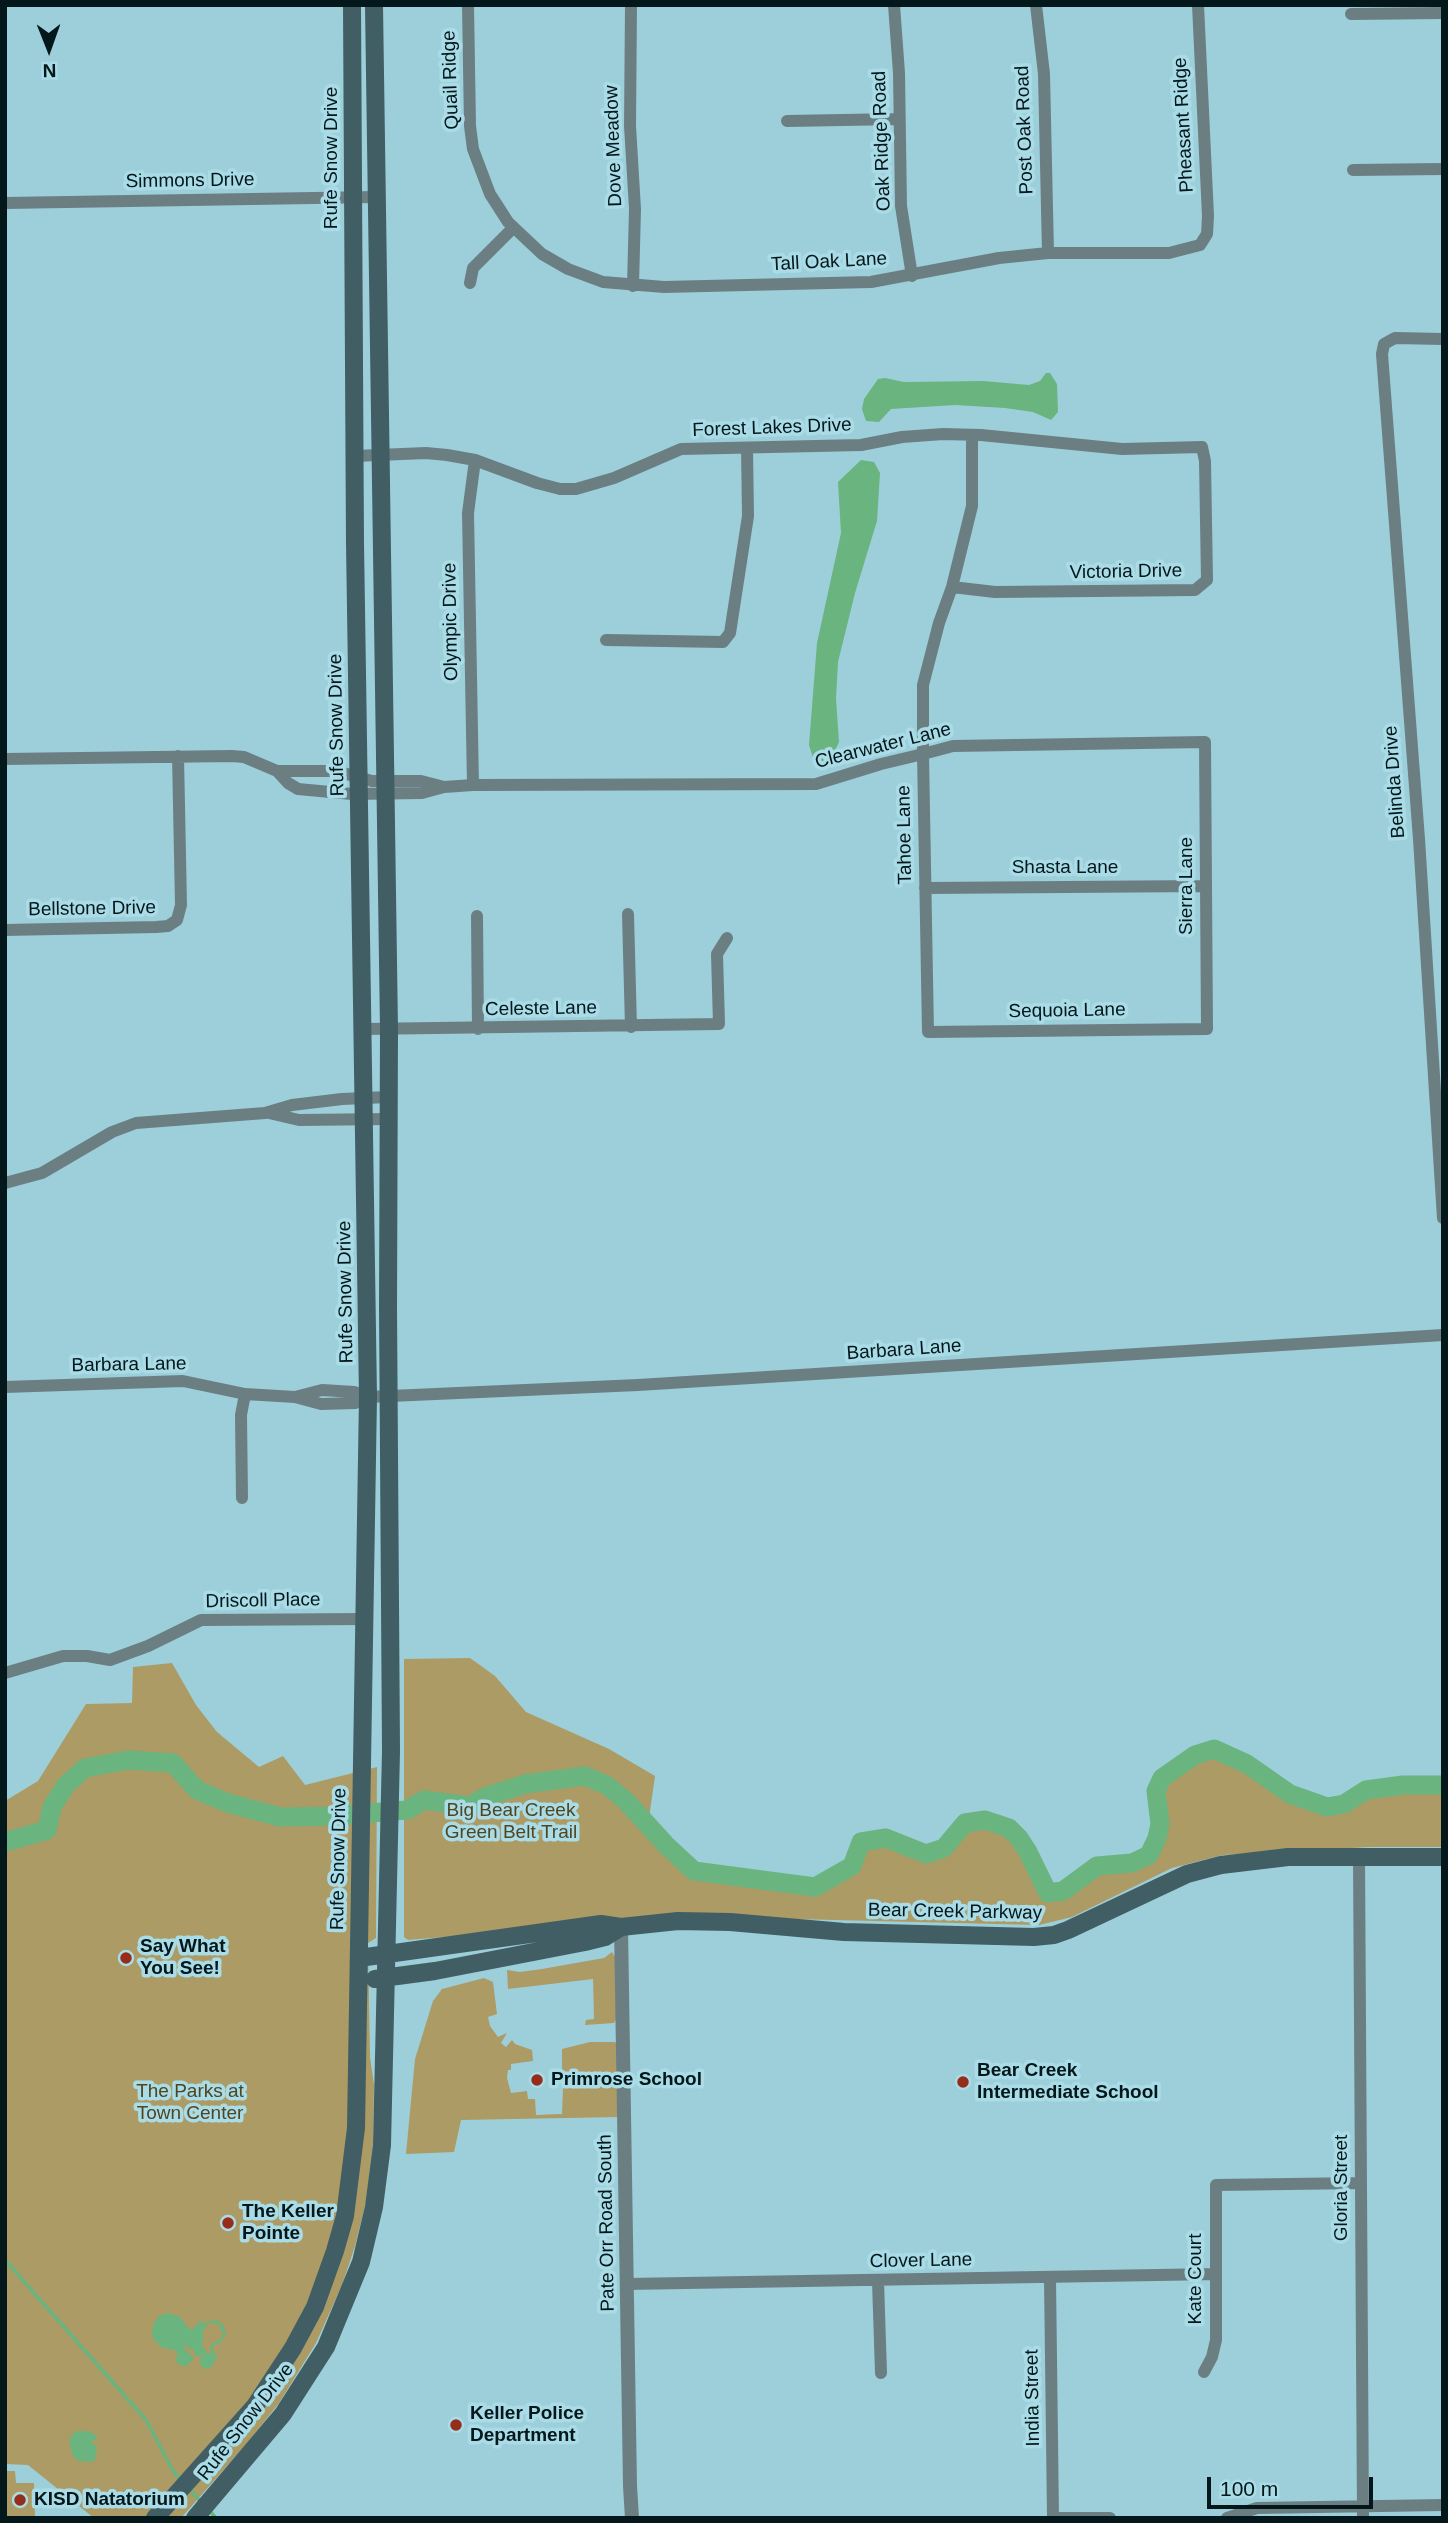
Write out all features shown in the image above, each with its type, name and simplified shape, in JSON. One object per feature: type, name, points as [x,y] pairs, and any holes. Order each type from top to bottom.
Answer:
[{"type":"main road","name":"Rufe Snow Drive","points":[[195,2518],[246,2461],[299,2393],[326,2347],[357,2272],[374,2207],[384,2110],[391,1751],[389,1029],[372,787],[355,456],[352,5]]},
{"type":"main road","name":"Rufe Snow Drive","points":[[159,2513],[255,2406],[315,2307],[335,2251],[348,2195],[356,2128],[368,1397],[364,1029],[380,455],[374,5]]},
{"type":"main road","name":"Bear Creek Parkway","points":[[359,1958],[601,1924],[621,1927],[678,1921],[730,1922],[844,1932],[1034,1937],[1068,1930],[1187,1874],[1221,1865],[1288,1857],[1443,1857]]},
{"type":"main road","name":"Bear Creek Parkway","points":[[359,1981],[435,1971],[585,1942],[605,1937],[621,1927]]},
{"type":"main road","points":[[300,2335],[326,2347]]},
{"type":"main road","points":[[223,2442],[246,2461]]},
{"type":"street","name":"Quail Ridge","points":[[468,5],[470,126],[473,149],[490,194],[513,228]]},
{"type":"street","name":"Dove Meadow","points":[[631,5],[630,126],[635,209],[633,286]]},
{"type":"street","name":"Oak Ridge Road","points":[[894,5],[899,73],[901,206],[912,275]]},
{"type":"street","name":"Post Oak Road","points":[[1037,5],[1044,74],[1048,253]]},
{"type":"street","name":"Pheasant Ridge","points":[[1198,5],[1208,216],[1207,234],[1202,243]]},
{"type":"street","points":[[1351,14],[1443,13]]},
{"type":"street","points":[[787,121],[899,119]]},
{"type":"street","points":[[1353,170],[1443,169]]},
{"type":"street","name":"Simmons Drive","points":[[5,203],[375,197]]},
{"type":"street","points":[[470,283],[473,268],[513,228]]},
{"type":"street","name":"Tall Oak Lane","points":[[513,228],[542,254],[568,269],[603,282],[633,286],[871,282],[999,258],[1048,253],[1169,253],[1188,250],[1202,243]]},
{"type":"street","name":"Belinda Drive","points":[[1443,339],[1395,338],[1384,344],[1382,354],[1419,839],[1443,1218]]},
{"type":"street","name":"Forest Lakes Drive","points":[[355,456],[426,453],[475,460],[537,483],[576,489],[614,478],[681,449],[861,445],[902,437],[972,435],[1122,449],[1202,447]]},
{"type":"street","name":"Tahoe Lane","points":[[928,1032],[923,685],[972,506],[972,435]]},
{"type":"street","name":"Victoria Drive","points":[[952,587],[995,592],[1195,590],[1207,580],[1205,461],[1202,447]]},
{"type":"street","points":[[606,640],[723,642],[730,633],[748,516],[747,448]]},
{"type":"street","name":"Olympic Drive","points":[[473,785],[468,513],[475,460]]},
{"type":"street","name":"Clearwater Lane","points":[[372,787],[422,793],[444,787],[473,785],[816,784],[953,746],[1205,742]]},
{"type":"street","name":"Sierra Lane","points":[[1205,742],[1207,1029]]},
{"type":"street","points":[[5,759],[232,756],[244,757],[277,771],[336,771],[372,787]]},
{"type":"street","name":"Bellstone Drive","points":[[5,930],[156,927],[168,926],[177,920],[181,905],[178,757]]},
{"type":"street","points":[[277,771],[298,789],[372,787]]},
{"type":"street","name":"Shasta Lane","points":[[925,888],[1206,887]]},
{"type":"street","points":[[628,914],[631,1027]]},
{"type":"street","points":[[477,916],[478,1029]]},
{"type":"street","name":"Celeste Lane","points":[[364,1029],[719,1024],[717,954],[727,938]]},
{"type":"street","name":"Sequoia Lane","points":[[928,1032],[1207,1029]]},
{"type":"street","points":[[5,1183],[43,1173],[112,1132],[136,1123],[265,1113],[292,1105],[388,1097]]},
{"type":"street","points":[[265,1113],[299,1120],[388,1119]]},
{"type":"street","name":"Barbara Lane","points":[[5,1387],[183,1381],[245,1394],[295,1397],[321,1404],[355,1403],[368,1397],[841,1373],[1443,1335]]},
{"type":"street","points":[[242,1497],[241,1415],[245,1394]]},
{"type":"street","name":"Driscoll Place","points":[[5,1673],[63,1656],[110,1660],[148,1646],[201,1620],[364,1619]]},
{"type":"street","name":"Gloria Street","points":[[1359,1857],[1363,2512]]},
{"type":"street","name":"Pate Orr Road South","points":[[621,1927],[632,2518]]},
{"type":"street","name":"Kate Court","points":[[1204,2372],[1212,2357],[1216,2340],[1216,2185],[1361,2183]]},
{"type":"street","name":"Clover Lane","points":[[627,2284],[1216,2274]]},
{"type":"street","name":"India Street","points":[[1050,2278],[1054,2518]]},
{"type":"street","points":[[878,2281],[881,2373]]},
{"type":"street","points":[[1227,2518],[1257,2508],[1363,2512],[1443,2505]]},
{"type":"street","points":[[1059,2518],[1110,2518]]},
{"type":"green space","name":"Big Bear Creek Green Belt Trail","points":[[470,1658],[495,1676],[526,1712],[609,1749],[655,1776],[648,1825],[694,1871],[815,1887],[852,1866],[861,1842],[886,1838],[926,1854],[944,1848],[965,1823],[985,1820],[1009,1828],[1019,1838],[1047,1893],[1062,1891],[1097,1866],[1132,1863],[1149,1855],[1160,1824],[1156,1791],[1162,1778],[1195,1755],[1214,1749],[1247,1764],[1290,1794],[1327,1807],[1344,1804],[1366,1790],[1403,1785],[1443,1785],[1443,1847],[1369,1847],[1223,1855],[1172,1868],[1072,1917],[1039,1925],[793,1919],[408,1940],[404,1937],[404,1659]]},
{"type":"green space","name":"The Parks at Town Center","points":[[172,1663],[196,1705],[217,1732],[259,1767],[283,1756],[305,1785],[377,1767],[376,1938],[368,1943],[370,2057],[374,2085],[373,2143],[366,2202],[342,2285],[316,2343],[279,2403],[181,2518],[94,2518],[28,2465],[5,2464],[5,1801],[38,1781],[86,1704],[132,1703],[133,1667]]},
{"type":"green space","points":[[612,1952],[615,1957],[618,2016],[614,2023],[585,2025],[586,2020],[594,2019],[593,1979],[508,1989],[507,1970],[520,1972],[542,1969],[604,1958]]},
{"type":"green space","points":[[484,1978],[493,1982],[497,2014],[488,2017],[490,2026],[498,2037],[507,2033],[501,2043],[506,2047],[512,2040],[515,2044],[532,2050],[533,2061],[511,2064],[511,2070],[508,2070],[511,2093],[527,2091],[528,2099],[535,2099],[536,2115],[562,2114],[563,2087],[570,2085],[562,2076],[562,2049],[590,2042],[615,2042],[618,2045],[619,2117],[461,2120],[454,2152],[406,2154],[415,2059],[433,2001],[442,1989]]},
{"type":"green space","name":"KISD Natatorium","points":[[5,2471],[15,2471],[16,2483],[34,2483],[35,2518],[5,2518]]},
{"type":"shaded area","points":[[1046,373],[1050,373],[1057,384],[1058,412],[1051,420],[1033,412],[955,405],[891,409],[879,422],[866,421],[862,409],[864,399],[878,379],[904,382],[983,381],[1029,385],[1040,381]]},
{"type":"shaded area","points":[[861,460],[874,462],[880,473],[877,521],[838,662],[836,699],[839,742],[830,761],[814,761],[809,745],[817,643],[841,533],[838,482]]},
{"type":"shaded area","points":[[168,2313],[179,2316],[189,2329],[193,2329],[200,2321],[203,2323],[215,2320],[223,2324],[226,2335],[212,2347],[217,2357],[211,2367],[206,2369],[201,2366],[202,2351],[200,2356],[195,2356],[194,2350],[187,2348],[188,2342],[185,2350],[194,2358],[186,2367],[175,2362],[178,2355],[175,2350],[163,2348],[152,2335],[153,2325],[159,2316]],"holes":[[[208,2323],[218,2324],[223,2333],[221,2339],[210,2345],[211,2353],[207,2354],[201,2342],[205,2340],[203,2331]]]},
{"type":"shaded area","points":[[75,2431],[89,2431],[96,2436],[97,2439],[91,2442],[97,2447],[95,2460],[92,2462],[79,2461],[73,2456],[69,2441]]},
{"type":"waterway","points":[[5,1842],[47,1830],[52,1807],[66,1785],[85,1768],[128,1760],[173,1763],[197,1790],[228,1803],[280,1817],[407,1810],[424,1800],[470,1806],[485,1797],[525,1784],[585,1776],[608,1786],[626,1801],[694,1871],[815,1887],[852,1866],[861,1842],[886,1838],[926,1854],[944,1848],[965,1823],[985,1820],[1009,1828],[1019,1838],[1048,1893],[1063,1891],[1097,1866],[1132,1863],[1149,1855],[1160,1824],[1156,1791],[1162,1778],[1195,1755],[1214,1749],[1247,1764],[1290,1794],[1327,1807],[1344,1804],[1366,1790],[1403,1785],[1443,1785]]},
{"type":"waterway","points":[[5,2260],[146,2420],[173,2471],[181,2480]]},
{"type":"waterway","points":[[189,2488],[200,2501]]},
{"type":"waterway","points":[[208,2509],[216,2518]]},
{"type":"place","name":"Say What You See!","points":[[126,1958]]},
{"type":"place","name":"Primrose School","points":[[537,2080]]},
{"type":"place","name":"Bear Creek Intermediate School","points":[[963,2082]]},
{"type":"place","name":"The Keller Pointe","points":[[228,2223]]},
{"type":"place","name":"Keller Police Department","points":[[456,2425]]},
{"type":"place","name":"KISD Natatorium","points":[[20,2500]]}]
